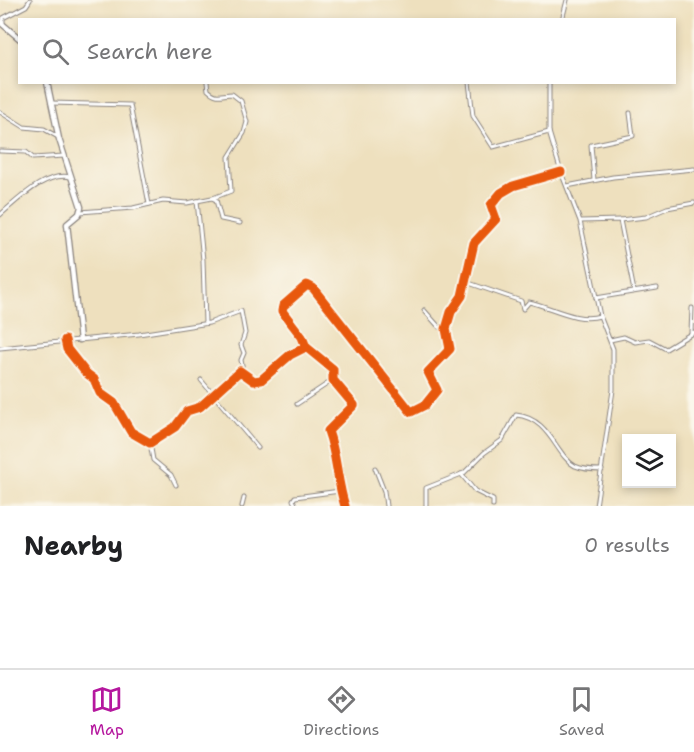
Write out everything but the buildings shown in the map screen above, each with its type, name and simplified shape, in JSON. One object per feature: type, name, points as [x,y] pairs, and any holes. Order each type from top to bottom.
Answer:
[{"type":"street","points":[[18,37],[2,23],[3,18],[26,6],[30,0]]},
{"type":"street","points":[[562,18],[567,0]]},
{"type":"street","points":[[47,84],[50,103],[80,212]]},
{"type":"street","points":[[80,340],[67,224],[80,212],[163,201],[196,201],[231,191],[229,157],[244,133],[247,122],[241,101],[232,94],[217,96],[208,90],[207,84]]},
{"type":"street","points":[[469,84],[474,116],[492,147],[549,132]]},
{"type":"street","points":[[549,84],[549,132],[561,172],[580,221],[600,316],[610,340],[613,390],[596,506]]},
{"type":"street","points":[[50,103],[130,105],[149,204]]},
{"type":"street","points":[[0,112],[24,127],[44,129],[59,138]]},
{"type":"street","points":[[594,180],[591,144],[633,136],[630,113]]},
{"type":"street","points":[[0,151],[26,153],[33,158],[64,156]]},
{"type":"street","points":[[567,186],[594,180],[694,169]]},
{"type":"street","points":[[345,506],[340,491],[333,443],[328,431],[354,405],[333,380],[333,369],[306,347],[302,337],[282,311],[282,306],[307,285],[321,298],[412,413],[425,405],[437,390],[428,372],[450,349],[446,329],[451,312],[462,296],[474,243],[496,219],[491,205],[513,186],[561,172]]},
{"type":"street","points":[[0,215],[43,182],[60,176],[71,177]]},
{"type":"street","points":[[213,198],[221,219],[240,223]]},
{"type":"street","points":[[196,201],[203,260],[205,323]]},
{"type":"street","points":[[580,221],[646,217],[667,208],[694,203]]},
{"type":"street","points":[[620,220],[634,291]]},
{"type":"street","points":[[466,282],[521,301],[549,306],[581,318],[600,316]]},
{"type":"street","points":[[597,298],[657,288]]},
{"type":"street","points":[[521,301],[523,309],[529,302]]},
{"type":"street","points":[[610,340],[624,337],[635,342],[647,340],[666,349],[692,332],[692,308]]},
{"type":"street","points":[[424,310],[439,327],[446,329]]},
{"type":"street","points":[[0,348],[205,323],[218,321],[242,311],[245,333],[241,345],[244,352],[241,360],[243,370],[254,381],[261,380],[290,355],[306,347]]},
{"type":"street","points":[[64,340],[67,350],[94,379],[100,393],[114,403],[131,432],[150,443],[153,460],[171,475],[176,485]]},
{"type":"street","points":[[150,443],[175,427],[185,412],[200,407],[213,392],[243,370]]},
{"type":"street","points":[[201,380],[258,448]]},
{"type":"street","points":[[297,404],[333,380]]},
{"type":"street","points":[[426,506],[426,488],[461,474],[502,440],[515,417],[519,415],[544,428],[573,465],[589,470],[602,470]]},
{"type":"street","points":[[375,468],[386,506]]},
{"type":"street","points":[[461,474],[475,491],[493,500],[493,506]]},
{"type":"street","points":[[296,506],[295,497],[340,491]]},
{"type":"street","points":[[242,506],[244,498]]},
{"type":"cycle path","points":[[306,347],[302,337],[282,311],[283,306],[307,285],[313,288],[411,412],[425,405],[437,390],[428,372],[450,349],[446,329],[451,312],[462,296],[474,243],[496,219],[491,205],[501,193],[513,186],[561,172]]},
{"type":"cycle path","points":[[65,340],[67,349],[86,373],[94,379],[100,393],[114,403],[131,432],[150,443],[175,427],[187,411],[200,407],[240,371],[254,381],[261,380],[290,355],[306,347],[333,369],[333,380],[354,405],[328,431],[345,506]]}]
